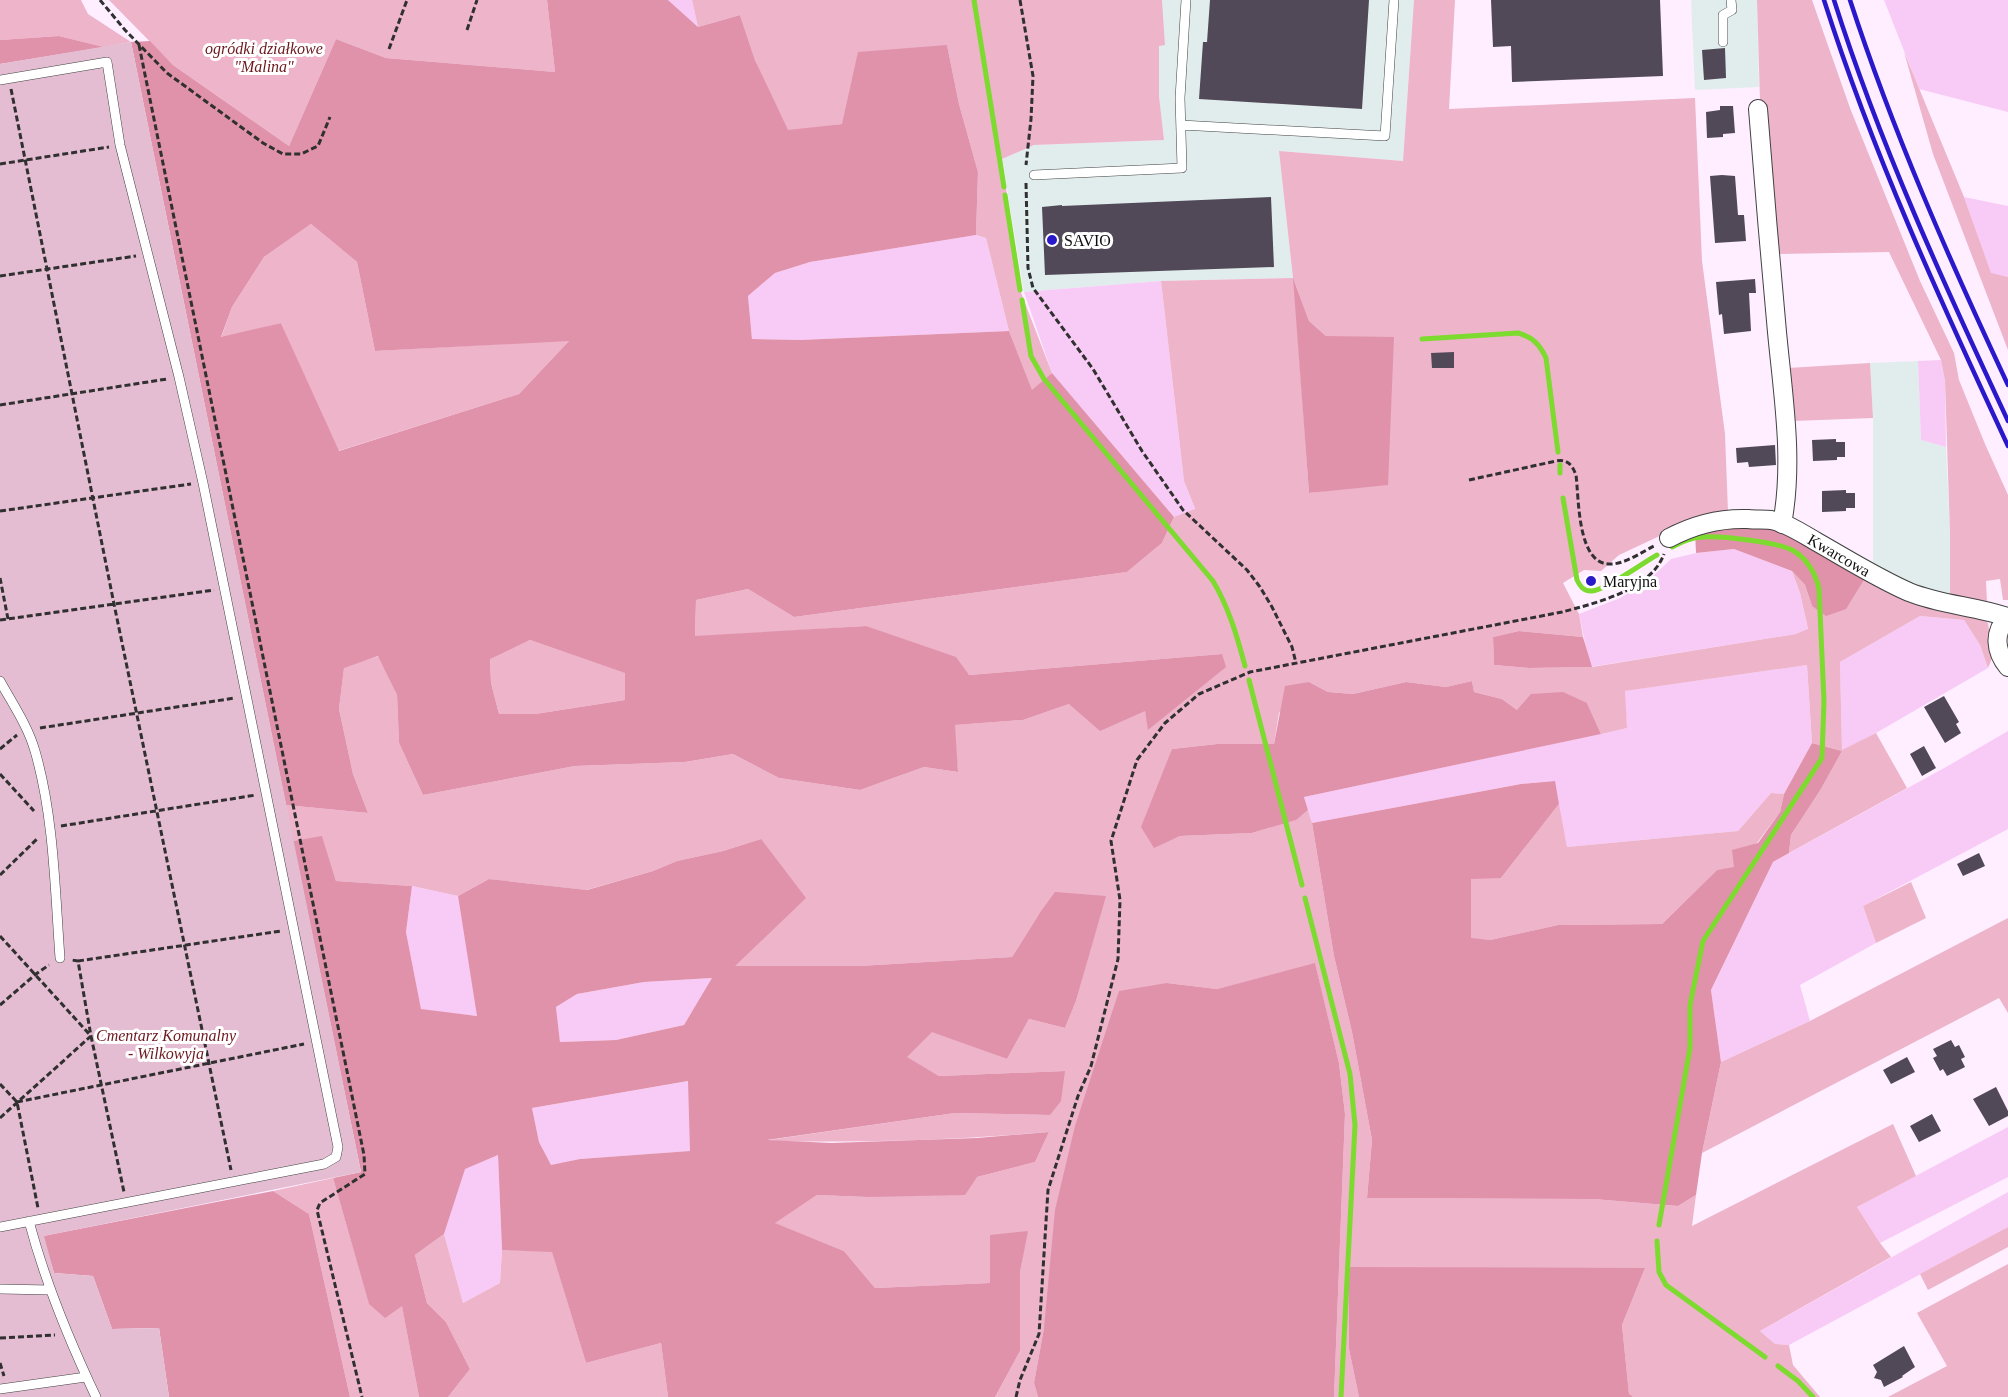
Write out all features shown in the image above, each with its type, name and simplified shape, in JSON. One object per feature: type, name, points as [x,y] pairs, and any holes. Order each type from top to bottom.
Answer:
[{"type":"street","points":[[1758,109],[1787,441],[1787,496],[1782,524]]},
{"type":"street","name":"Kwarcowa","points":[[1670,538],[1697,525],[1728,519],[1770,520],[1782,524],[1888,582],[1929,600],[1989,611],[2007,617]]},
{"type":"street","points":[[2007,617],[1996,639],[2002,660],[2008,667]]},
{"type":"lane","points":[[1030,175],[1182,168],[1180,98],[1185,0]]},
{"type":"lane","points":[[1181,125],[1385,136],[1394,0]]},
{"type":"lane","points":[[1723,42],[1723,15],[1732,10],[1731,0]]},
{"type":"lane","points":[[0,1227],[324,1164],[333,1161],[338,1147],[203,483],[179,377],[120,145],[107,62],[5,79]]},
{"type":"lane","points":[[0,681],[27,730],[35,751],[49,827],[60,958]]},
{"type":"lane","points":[[29,1221],[38,1257],[50,1290],[96,1397]]},
{"type":"lane","points":[[0,1289],[50,1290]]},
{"type":"lane","points":[[0,1389],[86,1377]]},
{"type":"path","points":[[100,0],[167,73],[263,143],[283,154],[301,154],[318,146],[330,117]]},
{"type":"path","points":[[389,49],[407,0]]},
{"type":"path","points":[[467,30],[477,0]]},
{"type":"path","points":[[1020,0],[1033,76],[1026,166]]},
{"type":"path","points":[[139,45],[364,1155],[365,1174],[320,1203],[318,1210],[362,1397]]},
{"type":"path","points":[[5,79],[26,160],[114,604],[234,1181]]},
{"type":"path","points":[[0,164],[120,145]]},
{"type":"path","points":[[1030,175],[1028,268],[1033,288],[1093,369],[1142,451],[1183,510],[1247,570],[1260,587],[1292,647],[1296,663]]},
{"type":"path","points":[[0,276],[147,254]]},
{"type":"path","points":[[0,405],[179,377]]},
{"type":"path","points":[[1469,480],[1556,461],[1567,461],[1576,475],[1584,541],[1592,556],[1610,564],[1618,563],[1670,538]]},
{"type":"path","points":[[0,512],[203,483]]},
{"type":"path","points":[[1016,1397],[1020,1380],[1039,1334],[1048,1190],[1078,1096],[1091,1066],[1118,959],[1120,900],[1111,841],[1137,760],[1165,723],[1199,694],[1250,672],[1562,612],[1598,602],[1650,576],[1662,559],[1670,538]]},
{"type":"path","points":[[0,578],[8,619]]},
{"type":"path","points":[[0,621],[225,588]]},
{"type":"path","points":[[0,749],[13,737],[27,730],[246,696]]},
{"type":"path","points":[[0,774],[49,827]]},
{"type":"path","points":[[0,875],[49,827],[266,794]]},
{"type":"path","points":[[0,1005],[36,974],[60,958],[78,961],[294,929]]},
{"type":"path","points":[[0,936],[92,1036]]},
{"type":"path","points":[[78,961],[126,1203]]},
{"type":"path","points":[[0,1118],[92,1036]]},
{"type":"path","points":[[17,1102],[316,1042]]},
{"type":"path","points":[[0,1084],[17,1102],[40,1219]]},
{"type":"path","points":[[0,1338],[67,1334]]},
{"type":"shaded area","points":[[547,0],[668,0],[698,27],[740,15],[755,60],[788,130],[842,124],[858,52],[947,45],[959,104],[978,172],[976,235],[810,262],[775,273],[748,296],[752,339],[800,340],[1009,331],[1032,390],[1052,373],[1174,517],[1162,543],[1127,572],[794,617],[748,589],[696,600],[695,636],[866,626],[956,657],[969,675],[1222,654],[1226,667],[1148,730],[1145,711],[1100,731],[1069,704],[1023,720],[955,725],[958,772],[924,767],[860,790],[779,778],[733,754],[685,762],[575,766],[423,795],[399,743],[397,695],[378,656],[344,668],[339,709],[353,774],[368,813],[286,805],[131,42],[150,41],[173,65],[289,146],[336,39],[386,58],[555,72]],"holes":[[[311,224],[357,262],[375,351],[569,341],[519,394],[339,451],[281,323],[221,337],[232,307],[264,257]],[[530,640],[625,673],[625,700],[535,714],[499,714],[491,683],[490,659]]]},
{"type":"shaded area","points":[[668,0],[692,0],[698,27]]},
{"type":"shaded area","points":[[1162,0],[1414,0],[1403,161],[1279,151],[1293,278],[1161,281],[1024,292],[1002,159],[1034,145],[1164,140],[1159,96],[1159,45],[1165,45]]},
{"type":"shaded area","points":[[1691,0],[1757,0],[1759,87],[1695,90]]},
{"type":"shaded area","points":[[1884,0],[2008,0],[2008,112],[1919,89]]},
{"type":"shaded area","points":[[59,36],[104,47],[0,64],[0,40]]},
{"type":"shaded area","points":[[1964,197],[2008,206],[2008,277],[1991,274]]},
{"type":"shaded area","points":[[976,235],[986,238],[1009,331],[800,340],[752,339],[748,296],[775,273],[810,262]]},
{"type":"shaded area","points":[[1293,278],[1309,321],[1326,336],[1394,337],[1388,485],[1309,493]]},
{"type":"shaded area","points":[[1161,281],[1184,481],[1195,510],[1174,517],[1052,373],[1024,292]]},
{"type":"shaded area","points":[[1941,360],[1945,381],[1946,447],[1921,440],[1918,361]]},
{"type":"shaded area","points":[[1918,361],[1921,440],[1946,447],[1950,596],[1924,589],[1873,566],[1873,418],[1870,363]]},
{"type":"shaded area","points":[[1722,524],[1783,529],[1865,578],[1846,609],[1826,616],[1812,606],[1805,585],[1792,571],[1734,549],[1696,553],[1695,531]]},
{"type":"shaded area","points":[[1734,549],[1792,571],[1800,593],[1808,630],[1796,634],[1590,667],[1579,614],[1620,598],[1647,582],[1671,559],[1696,553]]},
{"type":"shaded area","points":[[1920,616],[1964,620],[1980,645],[1988,668],[1842,751],[1840,662]]},
{"type":"shaded area","points":[[1519,631],[1583,637],[1592,667],[1529,668],[1494,665],[1493,637]]},
{"type":"shaded area","points":[[1807,665],[1812,743],[1784,794],[1771,793],[1738,831],[1567,847],[1554,781],[1521,784],[1312,823],[1304,797],[1627,728],[1624,691]]},
{"type":"shaded area","points":[[1472,681],[1474,692],[1502,699],[1517,710],[1531,694],[1563,692],[1587,703],[1601,734],[1304,797],[1308,810],[1296,820],[1252,833],[1180,836],[1154,848],[1141,827],[1172,749],[1217,744],[1274,744],[1285,686],[1309,682],[1328,692],[1353,694],[1406,682],[1446,687]]},
{"type":"shaded area","points":[[2008,731],[2008,829],[1863,906],[1876,943],[1800,985],[1810,1021],[1721,1062],[1711,990],[1773,862]]},
{"type":"shaded area","points":[[1812,743],[1842,751],[1791,835],[1789,853],[1773,862],[1711,990],[1721,1062],[1702,1153],[1696,1195],[1678,1206],[1593,1199],[1367,1198],[1372,1140],[1352,1032],[1334,956],[1312,823],[1521,784],[1555,781],[1559,804],[1501,878],[1471,879],[1471,938],[1490,940],[1558,925],[1662,924],[1717,870],[1734,867],[1732,850],[1758,843],[1780,812],[1784,794]]},
{"type":"shaded area","points":[[322,836],[336,881],[412,886],[406,932],[421,1009],[477,1016],[458,896],[489,879],[587,890],[653,871],[677,861],[723,851],[761,839],[806,898],[735,966],[859,966],[1012,957],[1055,892],[1106,896],[1076,1001],[1065,1028],[1029,1019],[1007,1059],[932,1032],[907,1057],[939,1076],[1065,1071],[1061,1101],[1050,1115],[955,1113],[767,1140],[831,1143],[977,1138],[1049,1132],[1035,1162],[977,1177],[965,1195],[867,1197],[817,1195],[775,1223],[844,1251],[875,1288],[990,1283],[990,1235],[1028,1231],[1020,1272],[1020,1351],[995,1397],[668,1397],[661,1343],[586,1363],[552,1252],[502,1250],[498,1155],[465,1169],[444,1234],[415,1255],[427,1303],[446,1322],[470,1369],[448,1397],[419,1397],[402,1306],[385,1318],[369,1304],[333,1178],[361,1172],[293,841]],"holes":[[[712,978],[684,1025],[616,1040],[560,1042],[556,1007],[577,994],[644,982]],[[688,1081],[690,1151],[580,1159],[551,1165],[539,1142],[532,1108]]]},
{"type":"shaded area","points":[[412,886],[458,896],[478,1016],[421,1010],[406,932]]},
{"type":"shaded area","points":[[1315,963],[1339,1063],[1345,1114],[1334,1397],[1038,1397],[1034,1383],[1044,1328],[1055,1210],[1075,1126],[1119,991],[1167,983],[1217,989]]},
{"type":"shaded area","points":[[713,978],[684,1025],[616,1040],[560,1042],[556,1007],[577,994],[644,982]]},
{"type":"shaded area","points":[[689,1081],[691,1151],[580,1159],[551,1166],[539,1142],[532,1108]]},
{"type":"shaded area","points":[[2008,1127],[2008,1177],[1880,1243],[1857,1207]]},
{"type":"shaded area","points":[[498,1155],[502,1250],[500,1283],[463,1303],[444,1234],[464,1169]]},
{"type":"shaded area","points":[[273,1191],[309,1214],[350,1397],[169,1397],[159,1328],[112,1329],[93,1276],[54,1273],[43,1236]]},
{"type":"shaded area","points":[[2008,1192],[2008,1227],[1789,1345],[1775,1344],[1760,1331]]},
{"type":"shaded area","points":[[1349,1267],[1645,1268],[1622,1325],[1629,1394],[1633,1397],[1359,1397],[1349,1349]]},
{"type":"green space","points":[[0,0],[81,0],[88,14],[131,42],[104,47],[59,36],[0,40]]},
{"type":"green space","name":"ogródki działkowe \"Malina\"","points":[[109,0],[547,0],[555,72],[386,58],[336,39],[289,146],[173,65]]},
{"type":"green space","points":[[692,0],[1162,0],[1165,45],[1159,46],[1159,96],[1164,140],[1034,145],[1002,159],[1020,290],[1052,373],[1032,391],[1009,331],[986,238],[976,235],[978,172],[959,104],[947,45],[842,124],[787,131],[755,60],[740,15],[698,27]]},
{"type":"green space","points":[[1414,0],[1455,0],[1449,109],[1695,98],[1702,261],[1725,434],[1728,512],[1698,518],[1619,555],[1601,571],[1584,570],[1563,583],[1579,614],[1583,637],[1519,631],[1493,637],[1494,665],[1529,668],[1592,667],[1796,634],[1808,629],[1800,593],[1792,571],[1805,585],[1812,606],[1865,578],[1981,618],[1988,623],[1993,656],[1988,668],[1980,645],[1964,620],[1920,616],[1840,662],[1842,750],[1876,733],[1907,788],[1789,853],[1791,835],[1842,751],[1812,743],[1807,665],[1625,691],[1627,728],[1601,734],[1587,703],[1517,710],[1502,699],[1474,692],[1472,681],[1446,687],[1406,682],[1353,694],[1328,692],[1309,682],[1279,713],[1274,744],[1217,744],[1172,749],[1154,847],[1180,836],[1252,833],[1295,820],[1308,810],[1334,956],[1352,1032],[1372,1140],[1367,1198],[1593,1199],[1678,1206],[1696,1195],[1692,1226],[1893,1124],[1916,1176],[1857,1207],[1891,1257],[1760,1331],[1775,1344],[1789,1345],[1793,1365],[1820,1397],[1633,1397],[1629,1395],[1622,1325],[1645,1268],[1349,1349],[1359,1397],[1334,1397],[1345,1114],[1339,1063],[1315,964],[1217,989],[1167,983],[1044,1328],[1034,1383],[1038,1397],[995,1397],[1020,1351],[1020,1272],[1027,1231],[990,1283],[875,1288],[844,1251],[774,1223],[817,1195],[867,1197],[977,1177],[1035,1162],[1049,1132],[906,1140],[762,1141],[955,1113],[1050,1115],[1064,1071],[939,1076],[906,1057],[932,1031],[1007,1059],[1029,1019],[1065,1028],[1076,1001],[1105,896],[1039,914],[1012,957],[859,966],[734,966],[761,839],[723,851],[677,861],[653,871],[586,890],[489,879],[458,896],[412,886],[336,881],[322,837],[293,841],[286,805],[368,813],[353,774],[339,709],[344,667],[379,656],[397,695],[399,743],[423,795],[575,766],[685,762],[733,754],[779,778],[860,790],[924,767],[958,772],[954,725],[1023,720],[1069,704],[1145,711],[1149,729],[1222,654],[969,675],[866,626],[695,637],[696,600],[748,589],[794,617],[1127,572],[1162,543],[1174,517],[1195,509],[1184,481],[1161,281],[1293,278],[1279,151],[1403,161]],"holes":[[[1294,281],[1309,321],[1326,336],[1349,488],[1309,493]]]},
{"type":"green space","points":[[1757,0],[1812,0],[1850,108],[1920,281],[1954,353],[1959,380],[2008,495],[2008,600],[2003,600],[2000,579],[1986,581],[1987,603],[1950,596],[1945,381],[1941,360],[1889,252],[1778,254],[1764,109],[1760,100]]},
{"type":"green space","name":"Cmentarz Komunalny - Wilkowyja","points":[[131,42],[361,1172],[44,1236],[54,1273],[93,1276],[112,1329],[159,1328],[169,1397],[0,1397],[0,64]]},
{"type":"green space","points":[[1904,52],[1964,197],[1991,273],[2008,277],[2008,350],[1933,154]]},
{"type":"green space","points":[[311,224],[357,262],[375,351],[570,340],[519,394],[338,451],[281,323],[221,338],[232,307],[264,257]]},
{"type":"green space","points":[[1870,363],[1873,418],[1793,421],[1788,368]]},
{"type":"green space","points":[[530,640],[626,673],[625,700],[535,714],[499,714],[491,683],[490,658]]},
{"type":"green space","points":[[1771,793],[1784,794],[1780,812],[1757,843],[1735,868],[1717,870],[1662,924],[1558,925],[1490,940],[1471,939],[1471,878],[1501,878],[1559,804],[1567,847],[1738,831]]},
{"type":"green space","points":[[1911,882],[1926,918],[1876,943],[1863,906]]},
{"type":"green space","points":[[2008,918],[2008,1013],[1999,998],[1702,1153],[1721,1062],[1810,1021]]},
{"type":"green space","points":[[333,1178],[369,1303],[402,1305],[419,1397],[350,1397],[309,1214],[273,1191]]},
{"type":"green space","points":[[2008,1227],[2008,1247],[1928,1290],[1920,1274]]},
{"type":"green space","points":[[444,1234],[463,1303],[500,1283],[502,1250],[552,1251],[586,1363],[661,1343],[668,1397],[448,1397],[470,1369],[446,1322],[427,1303],[415,1255]]},
{"type":"green space","points":[[2008,1264],[2008,1397],[1888,1397],[1947,1366],[1917,1313]]},
{"type":"building","points":[[1210,0],[1369,0],[1362,109],[1199,99],[1203,42],[1207,42]]},
{"type":"building","points":[[1491,0],[1660,0],[1663,76],[1512,82],[1511,46],[1493,47]]},
{"type":"building","points":[[1725,48],[1726,78],[1704,80],[1702,50]]},
{"type":"building","points":[[1720,106],[1733,106],[1735,133],[1723,134],[1723,137],[1707,138],[1706,112],[1720,110]]},
{"type":"building","points":[[1710,176],[1735,176],[1738,215],[1744,215],[1746,241],[1715,243]]},
{"type":"building","points":[[1271,197],[1274,267],[1045,275],[1042,207]]},
{"type":"building","points":[[1755,279],[1756,293],[1749,293],[1751,331],[1724,334],[1722,314],[1719,315],[1716,282]]},
{"type":"building","points":[[1454,352],[1454,368],[1432,368],[1431,353]]},
{"type":"building","points":[[1836,439],[1836,442],[1845,442],[1845,457],[1837,457],[1837,460],[1813,461],[1812,440]]},
{"type":"building","points":[[1775,445],[1776,465],[1749,467],[1748,462],[1737,463],[1736,448]]},
{"type":"building","points":[[1846,490],[1846,493],[1855,493],[1855,508],[1846,508],[1846,511],[1822,512],[1822,491]]},
{"type":"building","points":[[1944,696],[1959,722],[1956,724],[1961,733],[1945,743],[1924,707]]},
{"type":"building","points":[[1924,746],[1936,768],[1922,776],[1910,754]]},
{"type":"building","points":[[1979,853],[1985,866],[1963,876],[1957,864]]},
{"type":"building","points":[[1951,1040],[1955,1047],[1959,1045],[1965,1057],[1961,1059],[1965,1067],[1947,1076],[1943,1069],[1940,1071],[1933,1058],[1937,1056],[1933,1049]]},
{"type":"building","points":[[1907,1057],[1915,1072],[1891,1084],[1883,1070]]},
{"type":"building","points":[[1996,1087],[2008,1111],[2008,1116],[1989,1126],[1973,1099]]},
{"type":"building","points":[[1932,1114],[1941,1131],[1919,1142],[1910,1126]]},
{"type":"building","points":[[1904,1346],[1915,1367],[1903,1377],[1884,1387],[1881,1380],[1874,1378],[1877,1372],[1873,1365]]},
{"type":"waterway","points":[[974,0],[1004,187]]},
{"type":"waterway","points":[[1005,195],[1020,290]]},
{"type":"waterway","points":[[1022,300],[1031,356],[1044,379],[1213,581],[1236,633],[1245,666]]},
{"type":"waterway","points":[[1422,339],[1518,333],[1535,342],[1546,358],[1558,452]]},
{"type":"waterway","points":[[1560,465],[1560,473]]},
{"type":"waterway","points":[[1563,498],[1577,580],[1584,589],[1591,591],[1605,587],[1657,555]]},
{"type":"waterway","points":[[1659,1225],[1690,1048],[1690,1005],[1703,941],[1822,758],[1824,701],[1819,589],[1813,572],[1803,558],[1787,548],[1764,542],[1736,539],[1699,537],[1672,547]]},
{"type":"waterway","points":[[1249,680],[1302,885]]},
{"type":"waterway","points":[[1305,898],[1350,1074],[1355,1125],[1341,1397]]},
{"type":"waterway","points":[[1657,1241],[1659,1272],[1666,1285],[1765,1357]]},
{"type":"waterway","points":[[1778,1366],[1798,1381],[1813,1397]]},
{"type":"railway","points":[[1824,0],[1864,114],[1909,226],[2008,446]]},
{"type":"railway","points":[[1834,0],[1892,161],[2008,421]]},
{"type":"railway","points":[[1850,0],[1903,147],[1964,290],[2008,385]]},
{"type":"place","name":"SAVIO","points":[[1052,240]]},
{"type":"place","name":"Maryjna","points":[[1591,581]]}]
